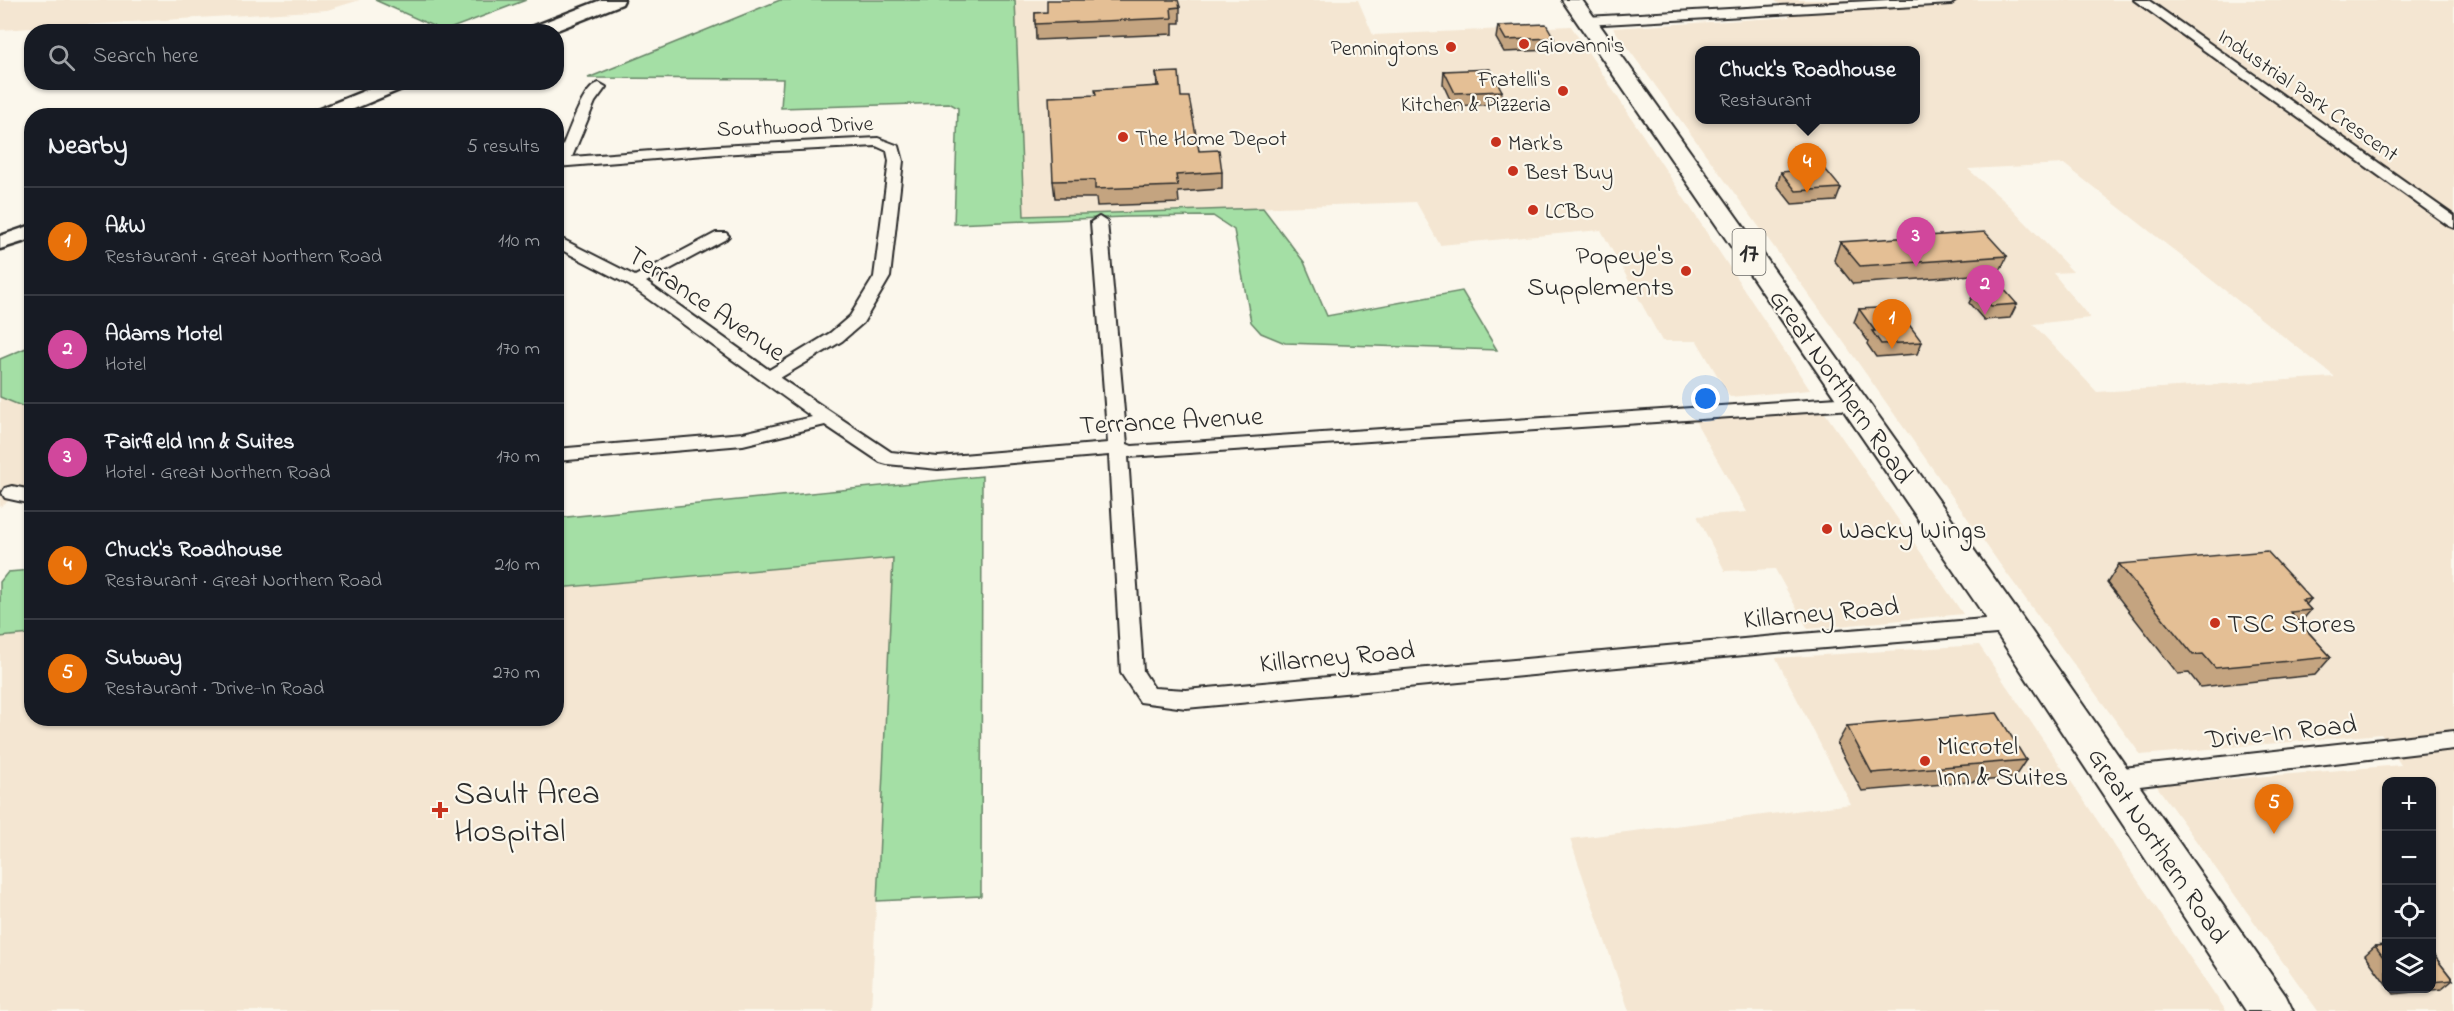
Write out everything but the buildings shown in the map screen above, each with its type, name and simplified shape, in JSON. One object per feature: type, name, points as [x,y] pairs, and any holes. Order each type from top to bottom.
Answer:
[{"type":"highway","name":"Great Northern Road","points":[[1572,0],[2009,625],[2271,1011]]},
{"type":"main road","points":[[555,24],[616,0]]},
{"type":"main road","points":[[343,108],[384,90]]},
{"type":"main road","points":[[0,243],[24,234]]},
{"type":"street","points":[[1586,21],[1951,0]]},
{"type":"street","name":"Industrial Park Crescent","points":[[2140,0],[2454,223]]},
{"type":"street","points":[[564,154],[588,102],[599,87]]},
{"type":"street","name":"Southwood Drive","points":[[564,163],[718,150],[878,142],[894,149],[896,161],[882,277],[857,318],[843,331],[769,377]]},
{"type":"street","name":"Killarney Road","points":[[1099,222],[1118,448],[1132,674],[1148,696],[1186,699],[1752,646],[2009,625]]},
{"type":"street","points":[[635,282],[721,236]]},
{"type":"street","name":"Terrance Avenue","points":[[564,245],[635,282],[827,419],[887,458],[938,463],[1118,448],[1131,452],[1852,403]]},
{"type":"street","points":[[564,454],[743,439],[827,419]]},
{"type":"street","points":[[12,493],[24,495]]},
{"type":"street","name":"Drive-In Road","points":[[2114,779],[2454,740]]},
{"type":"shaded area","points":[[0,0],[360,0],[327,10],[98,24],[24,24],[24,29],[0,30]]},
{"type":"shaded area","points":[[1015,0],[1358,0],[1373,35],[1571,26],[1810,390],[1730,397],[1697,341],[1662,341],[1601,230],[1440,245],[1416,202],[1024,216]]},
{"type":"shaded area","points":[[1775,0],[2454,0],[2454,1011],[2318,1011],[2156,785],[2401,765],[2381,734],[2141,755],[1999,563],[1840,337],[1613,28],[1790,17]],"holes":[[[2064,164],[2334,376],[2097,392],[2033,324],[2090,318],[2053,273],[2073,272],[2010,206],[1968,169]]]},
{"type":"shaded area","points":[[0,397],[24,407],[24,489],[0,507]]},
{"type":"shaded area","points":[[1823,410],[1963,614],[1808,629],[1775,569],[1725,571],[1697,516],[1747,512],[1694,419]]},
{"type":"shaded area","name":"Sault Area Hospital","points":[[893,558],[871,1011],[0,1011],[0,637],[24,635],[24,726],[564,726],[564,587]]},
{"type":"shaded area","points":[[1979,645],[2226,1011],[1629,1011],[1570,839],[1851,804],[1776,658]]},
{"type":"green space","points":[[375,0],[526,0],[463,24],[428,24]]},
{"type":"green space","points":[[780,0],[1015,0],[1024,216],[1263,208],[1304,262],[1327,316],[1462,291],[1497,350],[1285,343],[1261,333],[1251,322],[1234,230],[1213,216],[954,224],[958,108],[949,103],[781,108],[783,79],[588,78]]},
{"type":"green space","points":[[24,349],[24,407],[0,397],[0,359]]},
{"type":"green space","points":[[982,476],[981,896],[877,901],[893,558],[564,587],[564,517]]},
{"type":"green space","points":[[24,571],[24,635],[0,637],[0,582],[8,572]]},
{"type":"place","name":"Giovanni's","points":[[1524,44]]},
{"type":"place","name":"Penningtons","points":[[1451,47]]},
{"type":"place","name":"Fratelli's Kitchen & Pizzeria","points":[[1563,91]]},
{"type":"place","name":"The Home Depot","points":[[1123,137]]},
{"type":"place","name":"Mark's","points":[[1496,142]]},
{"type":"place","name":"Best Buy","points":[[1513,171]]},
{"type":"place","name":"Chuck's Roadhouse","points":[[1807,193]]},
{"type":"place","name":"LCBO","points":[[1533,210]]},
{"type":"place","name":"Fairfield Inn & Suites","points":[[1916,267]]},
{"type":"place","name":"Popeye's Supplements","points":[[1686,271]]},
{"type":"place","name":"Adams Motel","points":[[1985,315]]},
{"type":"place","name":"A&W","points":[[1892,349]]},
{"type":"place","name":"Wacky Wings","points":[[1827,529]]},
{"type":"place","name":"TSC Stores","points":[[2215,623]]},
{"type":"place","name":"Microtel Inn & Suites","points":[[1925,761]]},
{"type":"place","name":"Sault Area Hospital","points":[[440,810]]},
{"type":"place","name":"Subway","points":[[2274,834]]}]
